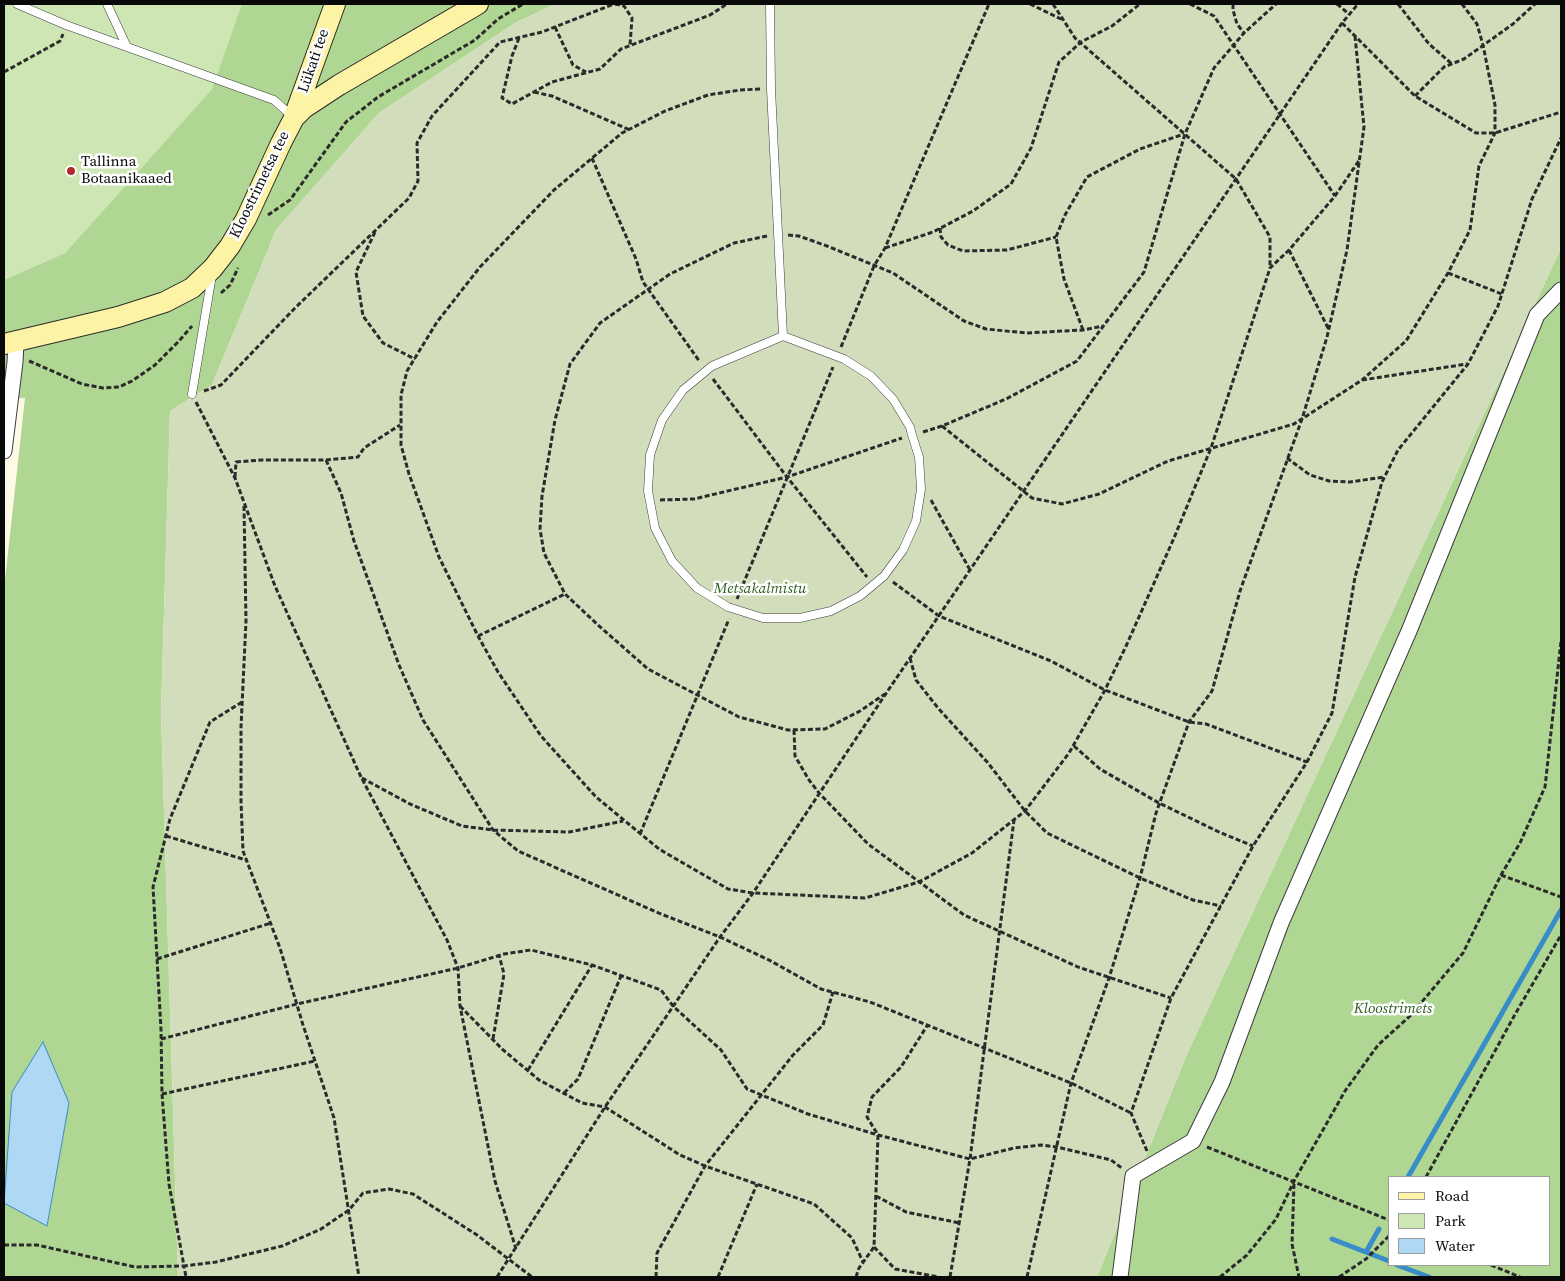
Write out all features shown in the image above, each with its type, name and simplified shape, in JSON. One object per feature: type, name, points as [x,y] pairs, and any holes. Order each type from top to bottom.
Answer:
[{"type":"main road","name":"Lükati tee","points":[[294,118],[334,4]]},
{"type":"main road","name":"Kloostrimetsa tee","points":[[10,343],[118,317],[165,302],[192,288],[213,268],[230,246],[246,219],[294,118],[316,99],[478,4]]},
{"type":"street","points":[[1120,1277],[1133,1176],[1154,1166],[1193,1141],[1222,1082],[1281,923],[1409,631],[1537,315],[1561,290]]},
{"type":"street","points":[[4,451],[15,362],[10,343]]},
{"type":"lane","points":[[17,4],[127,47],[274,100],[294,118]]},
{"type":"lane","points":[[107,4],[127,47]]},
{"type":"lane","points":[[770,4],[783,336]]},
{"type":"lane","points":[[192,394],[213,268]]},
{"type":"lane","points":[[783,336],[844,359],[871,376],[894,399],[910,427],[919,458],[921,489],[916,521],[904,550],[884,576],[860,596],[832,611],[800,618],[763,618],[733,609],[697,588],[672,560],[655,528],[649,501],[650,455],[662,420],[683,390],[712,366],[783,336]]},
{"type":"path","points":[[267,216],[290,200],[346,122],[378,97],[475,40],[498,19],[523,4]]},
{"type":"path","points":[[516,1249],[495,1181],[460,1006],[458,968],[448,940],[361,777],[275,586],[235,478],[192,394],[220,385],[295,308],[409,198],[418,181],[417,144],[432,116],[500,42],[542,32],[614,4],[624,6],[632,18],[630,45]]},
{"type":"path","points":[[519,38],[512,56],[502,98],[512,104],[552,82],[600,69],[621,49],[710,15],[727,4]]},
{"type":"path","points":[[640,834],[874,266],[885,248],[989,4]]},
{"type":"path","points":[[1030,4],[1064,20]]},
{"type":"path","points":[[772,89],[740,90],[708,95],[665,111],[622,134],[554,190],[480,267],[436,322],[407,371],[401,395],[401,444],[409,474],[436,548],[478,636],[498,672],[541,736],[596,797],[659,849],[728,888],[753,893],[865,898],[919,882],[972,853],[1025,810],[1074,746],[1105,690],[1174,538],[1211,448],[1270,268],[1270,237],[1236,179],[1075,38],[1053,4]]},
{"type":"path","points":[[885,248],[940,228],[973,211],[1011,184],[1031,148],[1059,62],[1081,42],[1112,26],[1140,4]]},
{"type":"path","points":[[1190,4],[1214,16],[1335,196]]},
{"type":"path","points":[[1233,4],[1237,24],[1244,33]]},
{"type":"path","points":[[649,501],[694,499],[787,478],[942,426],[1006,399],[1078,361],[1144,272],[1185,134],[1214,68],[1244,33],[1276,4]]},
{"type":"path","points":[[1337,4],[1349,14]]},
{"type":"path","points":[[498,1277],[605,1107],[673,1006],[720,937],[753,893],[1023,491],[1342,23],[1358,4]]},
{"type":"path","points":[[1398,4],[1429,44],[1452,64]]},
{"type":"path","points":[[942,426],[1032,498],[1062,504],[1099,494],[1168,461],[1294,424],[1362,380],[1406,341],[1448,273],[1470,230],[1479,166],[1495,133],[1495,105],[1477,24],[1462,4]]},
{"type":"path","points":[[1415,96],[1444,66],[1464,59],[1513,24],[1534,4]]},
{"type":"path","points":[[1342,23],[1415,96],[1476,133],[1495,133],[1561,112]]},
{"type":"path","points":[[4,72],[60,41],[66,24]]},
{"type":"path","points":[[555,27],[573,65],[586,72]]},
{"type":"path","points":[[1027,1277],[1071,1083],[1109,978],[1140,878],[1159,803],[1189,722],[1212,691],[1240,591],[1302,419],[1329,330],[1347,250],[1364,127],[1355,36]]},
{"type":"path","points":[[534,92],[552,96],[630,130]]},
{"type":"path","points":[[1082,330],[1064,279],[1056,237],[1064,215],[1087,177],[1140,149],[1185,134]]},
{"type":"path","points":[[1131,1112],[1172,998],[1253,846],[1307,762],[1332,713],[1355,577],[1385,477],[1398,450],[1468,364],[1498,306],[1532,199],[1561,138]]},
{"type":"path","points":[[592,158],[636,259],[643,282],[706,371],[787,478],[862,572],[874,584]]},
{"type":"path","points":[[1270,268],[1335,196],[1360,159]]},
{"type":"path","points":[[940,228],[941,237],[948,245],[963,251],[1007,250],[1056,237]]},
{"type":"path","points":[[376,229],[356,272],[363,316],[384,343],[414,359]]},
{"type":"path","points":[[778,234],[799,236],[893,273],[964,321],[986,329],[1026,333],[1082,330],[1103,326]]},
{"type":"path","points":[[1288,250],[1329,330]]},
{"type":"path","points":[[28,360],[82,384],[103,388],[119,387],[132,381],[155,365],[178,342],[208,306],[230,284],[238,266]]},
{"type":"path","points":[[1448,273],[1502,294]]},
{"type":"path","points":[[1362,380],[1468,364]]},
{"type":"path","points":[[235,478],[236,462],[326,460],[358,457],[364,448],[401,424]]},
{"type":"path","points":[[1288,458],[1310,475],[1329,481],[1350,482],[1385,477]]},
{"type":"path","points":[[326,460],[341,493],[354,541],[399,664],[423,720],[493,830],[518,851],[661,914],[720,937],[769,960],[820,989],[870,1002],[1071,1083],[1131,1112],[1154,1166]]},
{"type":"path","points":[[921,480],[970,570]]},
{"type":"path","points":[[244,503],[246,621],[242,702],[241,801],[243,850],[271,923],[334,1118],[359,1277]]},
{"type":"path","points":[[884,576],[939,616],[1051,661],[1105,690],[1189,722],[1206,724],[1307,762]]},
{"type":"path","points":[[478,636],[565,594]]},
{"type":"path","points":[[1220,1277],[1247,1254],[1276,1219],[1294,1181],[1345,1091],[1378,1045],[1410,1016],[1463,953],[1501,875],[1520,843],[1545,787],[1561,641]]},
{"type":"path","points":[[910,658],[916,680],[938,708],[988,763],[1025,810],[1047,833],[1140,878],[1193,900],[1221,906]]},
{"type":"path","points":[[186,1277],[169,1184],[162,1094],[153,887],[170,819],[210,722],[242,702]]},
{"type":"path","points":[[794,730],[795,756],[808,780],[819,794],[868,844],[964,915],[1078,967],[1172,998]]},
{"type":"path","points":[[1074,746],[1100,769],[1159,803],[1253,846]]},
{"type":"path","points":[[361,777],[410,804],[462,826],[493,830],[568,832],[624,820]]},
{"type":"path","points":[[950,1277],[970,1160],[1014,819]]},
{"type":"path","points":[[166,836],[247,860]]},
{"type":"path","points":[[1501,875],[1561,897]]},
{"type":"path","points":[[157,959],[271,923]]},
{"type":"path","points":[[1427,1176],[1561,935]]},
{"type":"path","points":[[161,1039],[296,1004],[458,968],[499,955],[531,950],[592,965],[661,990],[673,1006],[720,1050],[747,1089],[808,1114],[970,1160],[1014,1148],[1057,1147],[1111,1160],[1133,1176]]},
{"type":"path","points":[[492,1040],[504,974],[499,955]]},
{"type":"path","points":[[528,1070],[592,965]]},
{"type":"path","points":[[564,1093],[578,1079],[621,976]]},
{"type":"path","points":[[656,1277],[656,1253],[705,1166],[793,1054],[823,1025],[833,992]]},
{"type":"path","points":[[460,1006],[492,1040],[539,1080],[582,1103],[605,1107],[680,1155],[705,1166],[814,1204],[852,1238],[864,1262]]},
{"type":"path","points":[[856,1277],[859,1268],[874,1247],[878,1135],[867,1116],[872,1097],[901,1067],[927,1026]]},
{"type":"path","points":[[162,1094],[315,1061]]},
{"type":"path","points":[[1193,1141],[1388,1220]]},
{"type":"path","points":[[1294,1181],[1292,1244],[1299,1277]]},
{"type":"path","points":[[718,1277],[756,1184]]},
{"type":"path","points":[[4,1245],[36,1245],[135,1267],[184,1266],[216,1262],[282,1246],[321,1229],[349,1210],[363,1193],[389,1189],[413,1194],[477,1235],[532,1277]]},
{"type":"path","points":[[876,1196],[906,1212],[960,1223]]},
{"type":"path","points":[[1338,1277],[1366,1259],[1388,1237]]},
{"type":"path","points":[[874,1247],[895,1269],[939,1277]]},
{"type":"path","points":[[1494,1266],[1520,1277]]},
{"type":"green space","name":"Tallinna Botaanikaaed","points":[[4,4],[243,4],[212,89],[65,253],[4,280]]},
{"type":"green space","points":[[242,4],[555,4],[515,23],[379,113],[276,230],[212,385],[170,411],[161,712],[178,1277],[4,1277],[4,589],[25,398],[4,399],[4,280],[65,253],[212,89]]},
{"type":"green space","name":"Metsakalmistu","points":[[555,4],[1561,4],[1561,248],[1187,1054],[1097,1277],[178,1277],[161,712],[170,411],[212,385],[276,230],[379,113],[515,23]]},
{"type":"green space","name":"Kloostrimets","points":[[1561,248],[1561,1277],[1097,1277],[1187,1054]]},
{"type":"water","points":[[43,1042],[69,1103],[47,1226],[4,1203],[12,1092]]},
{"type":"waterway","points":[[1409,1176],[1561,910]]},
{"type":"waterway","points":[[1366,1252],[1379,1229]]},
{"type":"waterway","points":[[1332,1239],[1388,1261]]},
{"type":"waterway","points":[[1400,1266],[1429,1277]]},
{"type":"place","name":"Tallinna Botaanikaaed","points":[[71,171]]}]
